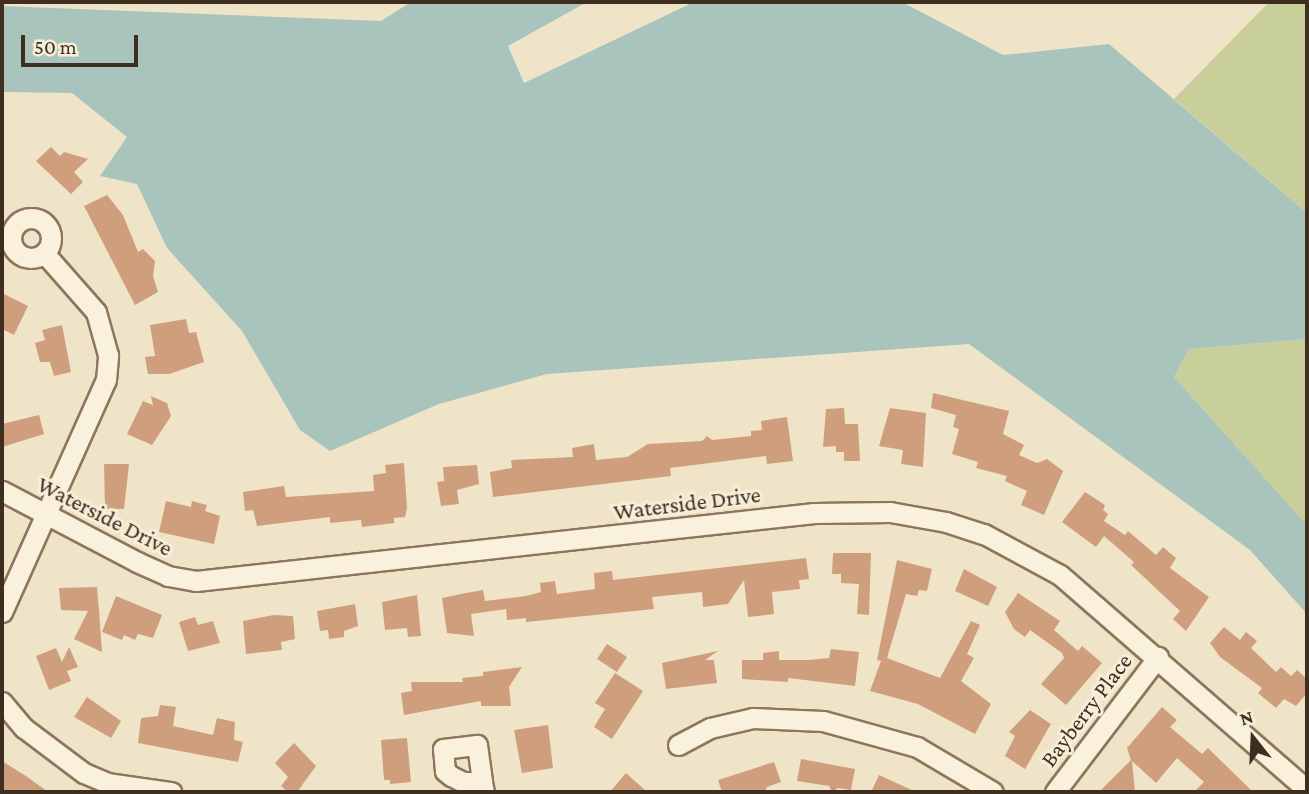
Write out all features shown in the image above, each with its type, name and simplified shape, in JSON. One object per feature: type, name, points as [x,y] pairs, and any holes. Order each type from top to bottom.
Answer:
[{"type":"street","points":[[2,612],[101,393],[108,355],[96,312],[46,255]]},
{"type":"street","name":"Waterside Drive","points":[[2,491],[168,576],[217,582],[814,513],[890,512],[984,534],[1035,559],[1088,596],[1307,790]]},
{"type":"street","name":"Bayberry Place","points":[[1055,792],[1158,657]]},
{"type":"street","points":[[2,702],[24,729],[83,773],[107,783],[171,792]]},
{"type":"street","points":[[678,745],[710,728],[754,718],[824,721],[917,747],[993,792]]},
{"type":"green space","points":[[1269,2],[1307,2],[1307,213],[1174,99]]},
{"type":"green space","points":[[1307,339],[1307,525],[1174,377],[1189,349]]},
{"type":"water","points":[[411,2],[587,2],[508,46],[524,83],[694,2],[902,2],[1003,55],[1109,44],[1307,213],[1307,339],[1189,349],[1174,377],[1307,525],[1307,614],[1250,550],[969,344],[547,374],[439,404],[330,451],[300,430],[242,331],[167,248],[137,184],[100,176],[127,137],[72,93],[2,92],[2,6],[381,21]]},
{"type":"building","points":[[51,147],[60,156],[64,152],[88,159],[74,172],[83,182],[71,194],[36,161]]},
{"type":"building","points":[[107,195],[123,215],[138,252],[143,249],[155,261],[153,276],[158,292],[135,305],[84,206]]},
{"type":"building","points":[[2,293],[28,306],[14,335],[2,329]]},
{"type":"building","points":[[186,319],[189,333],[196,332],[204,362],[169,374],[148,374],[145,357],[155,356],[150,325]]},
{"type":"building","points":[[62,325],[71,372],[54,376],[50,362],[40,362],[35,343],[45,340],[42,330]]},
{"type":"building","points":[[933,393],[1009,411],[1003,434],[1024,445],[1019,455],[1037,463],[1047,459],[1063,471],[1044,515],[1021,505],[1027,491],[1005,481],[1007,476],[976,468],[978,462],[952,454],[959,429],[953,427],[956,415],[931,408]]},
{"type":"building","points":[[151,396],[167,403],[171,416],[152,445],[127,434],[143,401],[153,405]]},
{"type":"building","points":[[844,408],[845,424],[858,424],[860,461],[844,461],[844,452],[836,452],[836,446],[823,447],[826,409]]},
{"type":"building","points":[[890,408],[926,413],[923,467],[901,464],[903,450],[879,446]]},
{"type":"building","points":[[39,415],[44,434],[2,447],[2,424]]},
{"type":"building","points":[[787,417],[793,461],[767,464],[766,456],[670,468],[671,476],[493,497],[490,472],[512,468],[511,460],[573,457],[572,448],[594,444],[596,460],[627,457],[648,444],[702,441],[707,436],[712,440],[751,436],[751,431],[762,430],[761,421]]},
{"type":"building","points":[[404,463],[407,508],[405,517],[394,518],[394,523],[362,527],[361,520],[330,523],[330,517],[257,526],[253,510],[245,511],[243,492],[284,486],[286,497],[374,491],[373,475],[386,473],[385,465]]},
{"type":"building","points":[[104,464],[129,464],[124,509],[105,509]]},
{"type":"building","points":[[477,465],[479,484],[457,490],[459,504],[441,506],[437,482],[444,481],[443,467]]},
{"type":"building","points":[[1085,492],[1105,505],[1103,510],[1108,514],[1104,521],[1125,535],[1128,531],[1156,555],[1163,547],[1176,558],[1170,568],[1209,597],[1186,631],[1173,619],[1180,611],[1131,565],[1134,562],[1104,536],[1096,547],[1062,522]]},
{"type":"building","points":[[166,501],[191,507],[192,501],[207,505],[205,511],[220,516],[214,544],[159,532]]},
{"type":"building","points":[[833,553],[871,553],[869,615],[857,614],[859,584],[841,583],[841,574],[832,574]]},
{"type":"building","points":[[806,558],[809,579],[799,580],[800,589],[772,592],[774,614],[748,617],[744,580],[728,604],[703,607],[702,592],[652,597],[654,609],[526,622],[526,618],[507,620],[506,609],[471,614],[474,636],[447,633],[442,598],[483,590],[485,601],[526,596],[541,592],[540,583],[555,581],[557,594],[595,589],[594,573],[612,571],[613,580]]},
{"type":"building","points":[[897,560],[932,569],[927,591],[919,590],[917,596],[906,594],[887,658],[940,678],[971,621],[980,625],[967,654],[974,658],[961,681],[991,704],[975,734],[918,704],[870,691],[881,661],[877,660]]},
{"type":"building","points":[[964,569],[997,587],[988,606],[955,591]]},
{"type":"building","points":[[97,587],[102,652],[74,639],[88,611],[61,610],[59,588]]},
{"type":"building","points":[[1018,593],[1060,621],[1054,630],[1078,651],[1082,646],[1102,663],[1066,705],[1041,684],[1064,658],[1062,653],[1030,630],[1025,637],[1014,629],[1005,612]]},
{"type":"building","points":[[417,595],[421,636],[408,637],[407,628],[385,630],[382,602]]},
{"type":"building","points":[[116,596],[162,615],[153,638],[138,634],[135,640],[124,635],[122,640],[102,632]]},
{"type":"building","points":[[355,604],[358,626],[344,631],[344,637],[329,639],[328,630],[320,631],[317,611]]},
{"type":"building","points":[[274,615],[293,616],[295,639],[281,642],[282,650],[246,654],[243,621]]},
{"type":"building","points":[[195,617],[198,625],[213,621],[220,643],[188,651],[179,622]]},
{"type":"building","points":[[1224,627],[1240,640],[1246,632],[1257,641],[1251,648],[1276,672],[1281,667],[1291,676],[1297,670],[1306,678],[1307,693],[1296,706],[1284,699],[1276,708],[1258,693],[1262,688],[1220,657],[1210,643]]},
{"type":"building","points":[[607,644],[627,657],[617,672],[597,659]]},
{"type":"building","points":[[69,647],[78,667],[67,671],[71,681],[49,690],[36,656],[56,648],[62,662]]},
{"type":"building","points":[[831,649],[859,652],[855,686],[788,678],[788,682],[742,679],[742,660],[763,660],[763,653],[779,651],[779,660],[829,658]]},
{"type":"building","points":[[718,651],[705,660],[714,660],[717,683],[666,689],[662,663]]},
{"type":"building","points":[[522,667],[509,687],[511,706],[481,706],[481,701],[404,715],[401,693],[412,691],[411,682],[463,682],[462,678],[483,676],[483,672]]},
{"type":"building","points":[[615,673],[643,691],[612,739],[594,727],[605,709],[595,703]]},
{"type":"building","points":[[87,697],[121,721],[111,738],[74,717]]},
{"type":"building","points":[[160,705],[176,707],[173,726],[213,735],[217,718],[235,722],[234,740],[243,742],[238,762],[138,743],[141,718],[158,716]]},
{"type":"building","points":[[1162,707],[1177,720],[1170,727],[1202,754],[1208,748],[1253,792],[1194,792],[1204,782],[1177,758],[1156,783],[1132,761],[1135,792],[1099,792],[1131,760],[1127,748]]},
{"type":"building","points":[[1030,710],[1051,724],[1025,769],[1005,756],[1015,736],[1009,732]]},
{"type":"building","points":[[548,725],[553,768],[522,773],[514,730]]},
{"type":"building","points":[[407,738],[411,782],[390,784],[390,780],[384,780],[381,740]]},
{"type":"building","points":[[294,743],[316,766],[297,792],[288,792],[281,786],[288,777],[275,763]]},
{"type":"building","points":[[801,759],[855,769],[851,790],[838,788],[832,792],[829,786],[797,781]]},
{"type":"building","points":[[2,761],[26,776],[48,792],[2,792]]},
{"type":"building","points":[[774,762],[781,782],[767,787],[765,792],[722,792],[718,780]]},
{"type":"building","points":[[626,773],[647,792],[610,792]]},
{"type":"building","points":[[879,775],[916,792],[871,792]]}]
